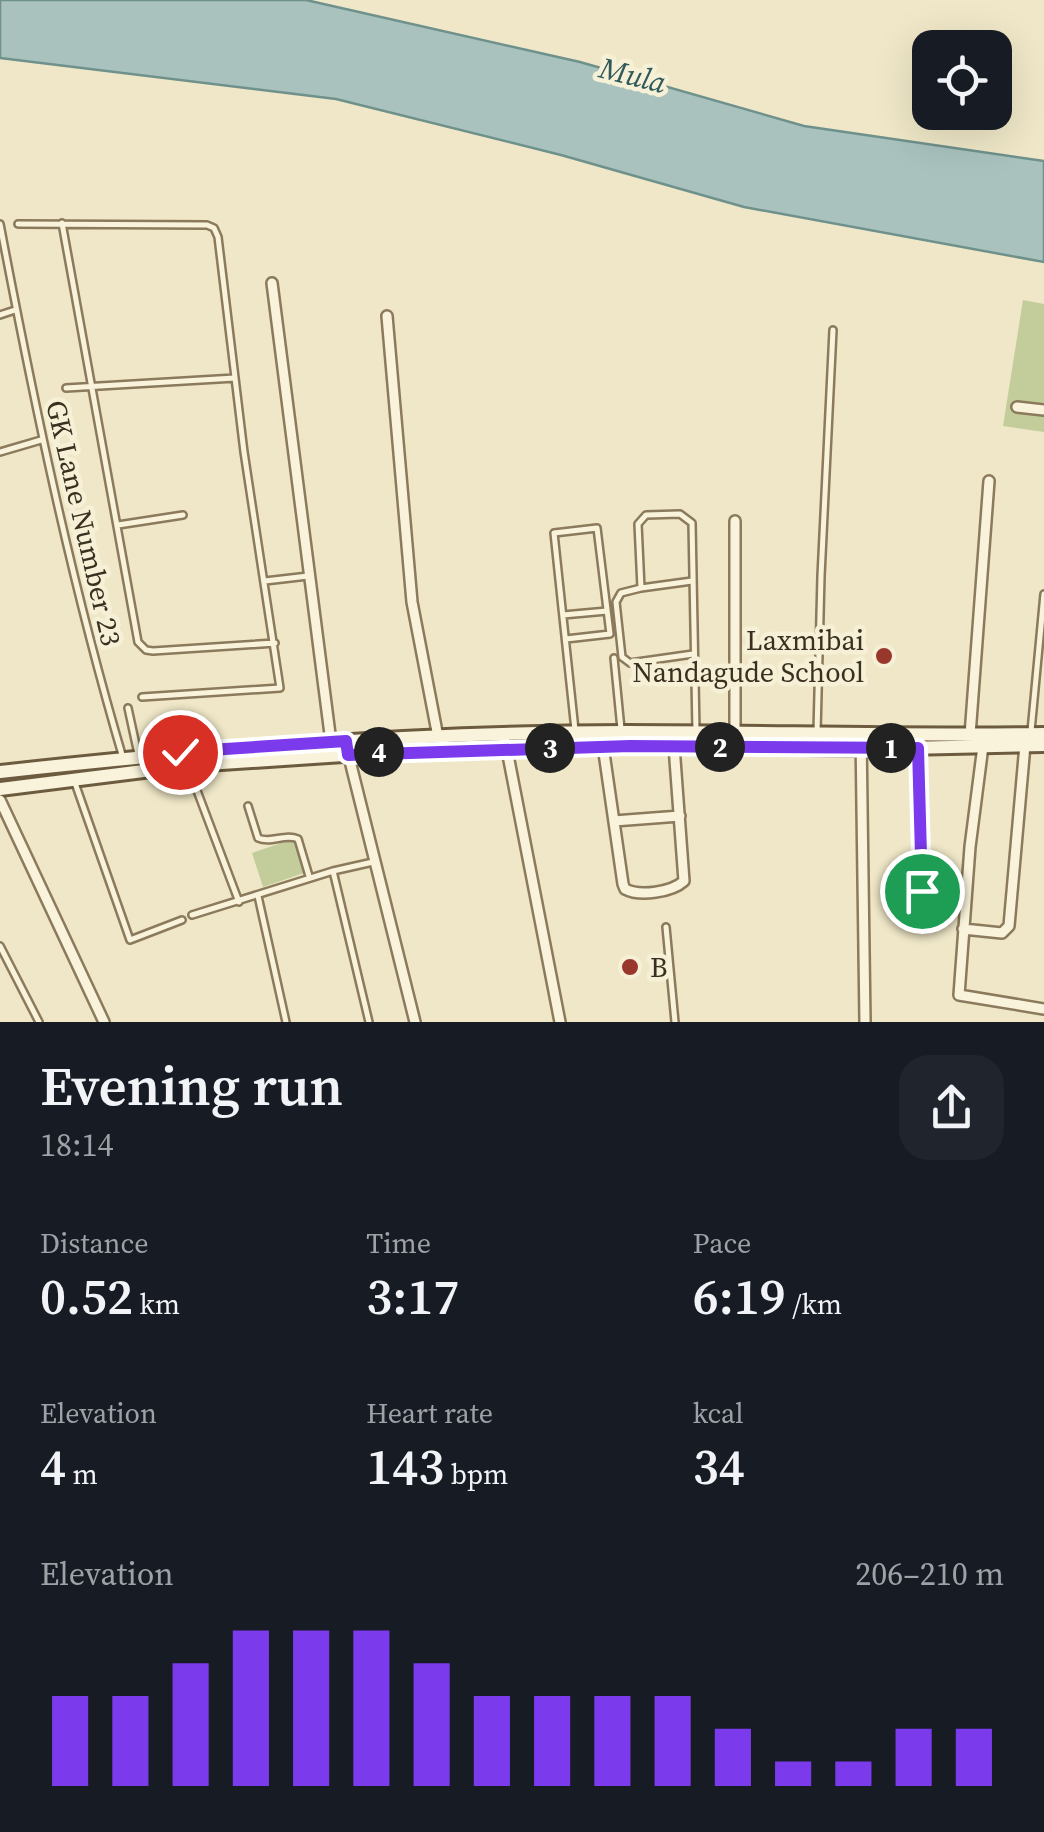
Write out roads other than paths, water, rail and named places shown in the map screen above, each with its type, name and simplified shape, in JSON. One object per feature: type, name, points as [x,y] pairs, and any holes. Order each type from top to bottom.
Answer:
[{"type":"main road","points":[[0,789],[438,737],[622,732],[817,734],[918,748],[983,746],[1033,738]]},
{"type":"main road","points":[[0,772],[139,756],[331,742],[347,748],[507,750],[861,742],[970,735],[1033,738],[1044,745]]},
{"type":"street","points":[[272,283],[331,742]]},
{"type":"street","points":[[386,316],[412,602],[438,737]]},
{"type":"street","points":[[1017,407],[1044,410]]},
{"type":"street","points":[[970,735],[989,481]]},
{"type":"street","points":[[735,521],[735,734]]},
{"type":"street","points":[[964,929],[1002,933],[1009,926],[1033,738]]},
{"type":"street","points":[[861,742],[865,1022]]},
{"type":"street","points":[[603,746],[623,884],[635,894],[674,888],[684,881],[674,746]]},
{"type":"street","points":[[983,746],[970,847],[960,995],[1044,1008]]},
{"type":"street","points":[[347,748],[415,1022]]},
{"type":"street","points":[[918,748],[922,891]]},
{"type":"street","points":[[507,750],[560,1022]]},
{"type":"street","points":[[0,800],[104,1022]]},
{"type":"street","points":[[614,821],[680,816]]},
{"type":"lane","points":[[62,223],[138,642],[153,651],[275,643]]},
{"type":"lane","name":"GK Lane Number 23","points":[[0,224],[42,440],[123,758]]},
{"type":"lane","points":[[18,224],[214,228],[280,688],[142,697]]},
{"type":"lane","points":[[0,315],[15,310]]},
{"type":"lane","points":[[817,734],[820,576],[833,330]]},
{"type":"lane","points":[[66,388],[235,378]]},
{"type":"lane","points":[[0,452],[42,440]]},
{"type":"lane","points":[[642,588],[638,524],[646,515],[680,514],[692,523],[696,734]]},
{"type":"lane","points":[[118,525],[184,515]]},
{"type":"lane","points":[[566,639],[610,634],[597,528],[554,533],[576,733]]},
{"type":"lane","points":[[265,581],[310,575]]},
{"type":"lane","points":[[692,581],[621,593],[616,602],[625,661],[693,654]]},
{"type":"lane","points":[[1033,738],[1044,594]]},
{"type":"lane","points":[[563,616],[607,612]]},
{"type":"lane","points":[[614,658],[622,732]]},
{"type":"lane","points":[[128,708],[139,756]]},
{"type":"lane","points":[[192,765],[196,788],[239,902]]},
{"type":"lane","points":[[74,778],[130,940],[182,920]]},
{"type":"lane","points":[[248,806],[258,838],[290,836],[298,840],[309,876]]},
{"type":"lane","points":[[192,915],[309,876],[374,862]]},
{"type":"lane","points":[[332,871],[369,1022]]},
{"type":"lane","points":[[258,896],[286,1022]]},
{"type":"lane","points":[[666,927],[675,1022]]},
{"type":"lane","points":[[1,950],[39,1022]]},
{"type":"water","points":[[0,0],[306,0],[580,62],[804,126],[1044,161],[1044,262],[744,207],[561,155],[336,99],[0,58]]},
{"type":"place","name":"Laxmibai Nandagude School","points":[[884,656]]},
{"type":"place","name":"B","points":[[630,967]]},
{"type":"water label","name":"Mula","points":[[633,75]]}]
